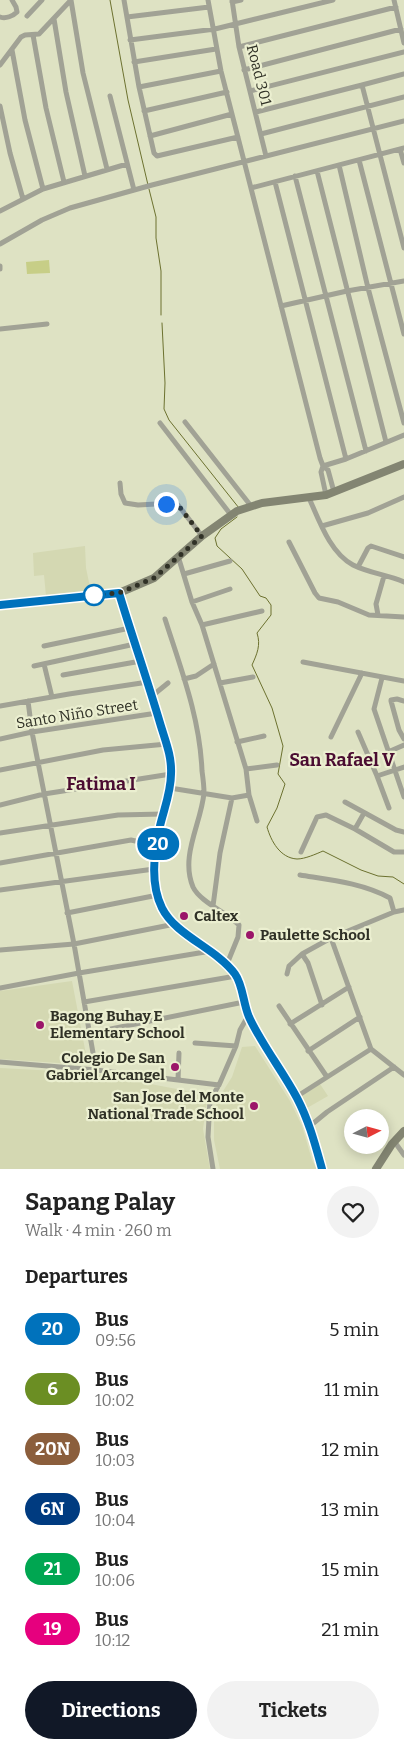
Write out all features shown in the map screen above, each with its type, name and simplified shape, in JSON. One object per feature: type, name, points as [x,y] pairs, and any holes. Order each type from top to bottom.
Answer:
[{"type":"main road","points":[[0,605],[119,593],[154,578],[202,536],[241,510],[282,500],[309,498],[330,493],[404,464]]},
{"type":"main road","points":[[119,593],[167,744],[171,774],[170,788],[157,846],[154,869],[162,909],[176,924],[227,964],[236,976],[248,1016],[296,1097],[310,1126],[322,1169]]},
{"type":"main road","points":[[376,1169],[394,1142],[404,1131]]},
{"type":"street","points":[[0,17],[4,18],[17,12],[12,0]]},
{"type":"street","points":[[27,16],[42,0]]},
{"type":"street","points":[[0,65],[24,35],[39,34],[71,0],[83,72],[107,169]]},
{"type":"street","points":[[124,0],[139,87],[156,156],[238,136]]},
{"type":"street","points":[[208,0],[221,71],[323,466],[321,472],[330,493]]},
{"type":"street","points":[[232,1],[241,0]]},
{"type":"street","points":[[130,40],[215,29],[333,0]]},
{"type":"street","points":[[394,0],[404,43]]},
{"type":"street","name":"Road 301","points":[[232,1],[244,70],[266,156]]},
{"type":"street","points":[[127,17],[209,7]]},
{"type":"street","points":[[239,47],[396,7]]},
{"type":"street","points":[[54,18],[66,92],[84,176]]},
{"type":"street","points":[[244,70],[401,29]]},
{"type":"street","points":[[33,35],[46,108],[64,182]]},
{"type":"street","points":[[134,62],[216,49]]},
{"type":"street","points":[[12,50],[25,120],[43,189]]},
{"type":"street","points":[[250,91],[404,52]]},
{"type":"street","points":[[139,87],[221,71]]},
{"type":"street","points":[[256,112],[404,74]]},
{"type":"street","points":[[362,85],[404,248]]},
{"type":"street","points":[[144,111],[227,92]]},
{"type":"street","points":[[110,96],[134,190]]},
{"type":"street","points":[[261,134],[404,97]]},
{"type":"street","points":[[0,106],[10,153],[24,199]]},
{"type":"street","points":[[150,136],[232,114]]},
{"type":"street","points":[[0,244],[56,213],[152,185],[404,121]]},
{"type":"street","points":[[251,188],[402,149],[404,163]]},
{"type":"street","points":[[359,160],[404,334]]},
{"type":"street","points":[[0,202],[1,210],[43,189],[127,164]]},
{"type":"street","points":[[339,165],[368,288],[404,423]]},
{"type":"street","points":[[317,171],[386,442]]},
{"type":"street","points":[[295,176],[366,451]]},
{"type":"street","points":[[274,182],[346,459]]},
{"type":"street","points":[[281,306],[347,291],[404,281]]},
{"type":"street","points":[[0,329],[47,324]]},
{"type":"street","points":[[186,422],[241,510]]},
{"type":"street","points":[[160,423],[241,510]]},
{"type":"street","points":[[323,466],[346,459],[404,435]]},
{"type":"street","points":[[120,483],[121,494],[125,503],[138,505],[174,503],[178,505],[202,536]]},
{"type":"street","points":[[322,526],[368,514],[404,497]]},
{"type":"street","points":[[309,498],[334,547],[344,559],[358,567],[404,582]]},
{"type":"street","points":[[288,542],[315,594],[319,598],[338,602],[369,615],[404,617]]},
{"type":"street","points":[[358,567],[371,546],[404,557]]},
{"type":"street","points":[[178,556],[192,602],[202,625],[246,769],[249,795],[257,821]]},
{"type":"street","points":[[184,574],[230,561]]},
{"type":"street","points":[[378,615],[376,604],[384,576]]},
{"type":"street","points":[[192,602],[230,589]]},
{"type":"street","points":[[202,625],[262,611]]},
{"type":"street","points":[[165,619],[184,679],[200,742],[204,793],[190,850],[189,875],[194,889],[213,906],[240,925],[238,937],[227,964]]},
{"type":"street","points":[[44,646],[130,628]]},
{"type":"street","points":[[34,666],[135,644]]},
{"type":"street","points":[[64,675],[141,661]]},
{"type":"street","points":[[303,662],[404,681]]},
{"type":"street","points":[[44,664],[52,697]]},
{"type":"street","points":[[184,679],[196,676],[214,664]]},
{"type":"street","points":[[331,738],[362,673]]},
{"type":"street","points":[[220,683],[253,677]]},
{"type":"street","points":[[382,678],[374,709],[404,796]]},
{"type":"street","points":[[0,706],[148,682]]},
{"type":"street","points":[[152,696],[168,683]]},
{"type":"street","points":[[404,701],[397,698],[391,700],[399,730],[404,739]]},
{"type":"street","points":[[28,701],[49,825],[74,944],[96,1070]]},
{"type":"street","name":"Santo Niño Street","points":[[0,740],[32,732],[157,714]]},
{"type":"street","points":[[358,732],[389,808]]},
{"type":"street","points":[[237,742],[264,736]]},
{"type":"street","points":[[0,770],[104,750],[167,744]]},
{"type":"street","points":[[388,752],[404,745]]},
{"type":"street","points":[[246,769],[277,765]]},
{"type":"street","points":[[376,776],[404,767]]},
{"type":"street","points":[[0,805],[44,794],[171,774]]},
{"type":"street","points":[[170,788],[232,798],[249,795]]},
{"type":"street","points":[[213,906],[220,853],[232,798]]},
{"type":"street","points":[[346,802],[396,830],[404,832]]},
{"type":"street","points":[[355,830],[364,813]]},
{"type":"street","points":[[0,833],[118,815],[164,814]]},
{"type":"street","points":[[300,852],[317,816],[326,815],[394,852],[404,852]]},
{"type":"street","points":[[0,863],[131,840],[157,846]]},
{"type":"street","points":[[0,890],[154,869]]},
{"type":"street","points":[[300,875],[334,880],[377,891],[390,898],[394,912]]},
{"type":"street","points":[[67,913],[158,895]]},
{"type":"street","points":[[287,974],[289,966],[302,954],[331,938],[394,912],[404,910]]},
{"type":"street","points":[[0,950],[74,944],[176,924]]},
{"type":"street","points":[[331,938],[372,1049],[404,1075]]},
{"type":"street","points":[[0,988],[211,951]]},
{"type":"street","points":[[302,954],[308,963],[322,1005]]},
{"type":"street","points":[[84,1002],[236,976]]},
{"type":"street","points":[[290,1024],[349,987]]},
{"type":"street","points":[[91,1033],[244,1002]]},
{"type":"street","points":[[279,1006],[328,1076]]},
{"type":"street","points":[[214,1169],[208,1137],[210,1100],[219,1085],[236,1046],[240,1030],[248,1016]]},
{"type":"street","points":[[308,1050],[360,1017]]},
{"type":"street","points":[[195,1043],[236,1046]]},
{"type":"street","points":[[296,1097],[372,1049]]},
{"type":"street","points":[[178,1080],[179,1053]]},
{"type":"street","points":[[0,1062],[96,1070],[219,1085]]},
{"type":"street","points":[[310,1126],[327,1112],[394,1067]]},
{"type":"street","points":[[394,1142],[404,1155]]},
{"type":"shaded area","points":[[85,546],[86,568],[91,592],[46,596],[44,575],[34,576],[33,553]]},
{"type":"shaded area","name":"Bagong Buhay E Elementary School","points":[[72,981],[88,1065],[0,1059],[0,991]]},
{"type":"shaded area","name":"San Jose del Monte National Trade School","points":[[255,1046],[290,1101],[302,1126],[312,1160],[317,1169],[220,1169],[214,1140],[214,1111],[218,1099],[232,1077],[242,1047]]},
{"type":"shaded area","points":[[0,1068],[93,1073],[208,1095],[203,1129],[210,1169],[0,1169]]},
{"type":"shaded area","points":[[320,1084],[328,1096],[307,1108],[302,1096]]},
{"type":"green space","points":[[49,260],[50,273],[27,274],[26,262]]},
{"type":"waterway","points":[[110,0],[128,100],[148,185]]},
{"type":"waterway","points":[[149,189],[156,217],[156,238],[161,271],[161,315]]},
{"type":"waterway","points":[[162,323],[165,383],[164,409],[169,420],[239,508]]},
{"type":"waterway","points":[[237,517],[221,529],[215,538],[217,546],[242,569],[260,596],[266,598],[271,605],[271,615],[257,633],[257,653],[252,665],[272,708],[283,746],[278,774],[285,784],[277,808],[267,827],[271,838],[277,848],[291,858],[303,858],[323,851],[361,870],[378,876],[393,877],[404,884]]},
{"type":"bus line","name":"20","points":[[0,605],[119,593],[167,744],[170,762],[170,788],[160,829],[154,869],[162,909],[181,929],[227,964],[236,976],[248,1016],[271,1057],[288,1081],[310,1126],[322,1169]]},
{"type":"place","name":"Caltex","points":[[184,916]]},
{"type":"place","name":"Paulette School","points":[[250,935]]},
{"type":"place","name":"Bagong Buhay E Elementary School","points":[[40,1025]]},
{"type":"place","name":"Colegio De San Gabriel Arcangel","points":[[175,1067]]},
{"type":"place","name":"San Jose del Monte National Trade School","points":[[254,1106]]},
{"type":"district","name":"San Rafael V","points":[[342,760]]},
{"type":"district","name":"Fatima I","points":[[101,784]]},
{"type":"route","points":[[94,595],[119,593],[154,578],[202,536],[178,505],[174,503],[166,504]]}]
